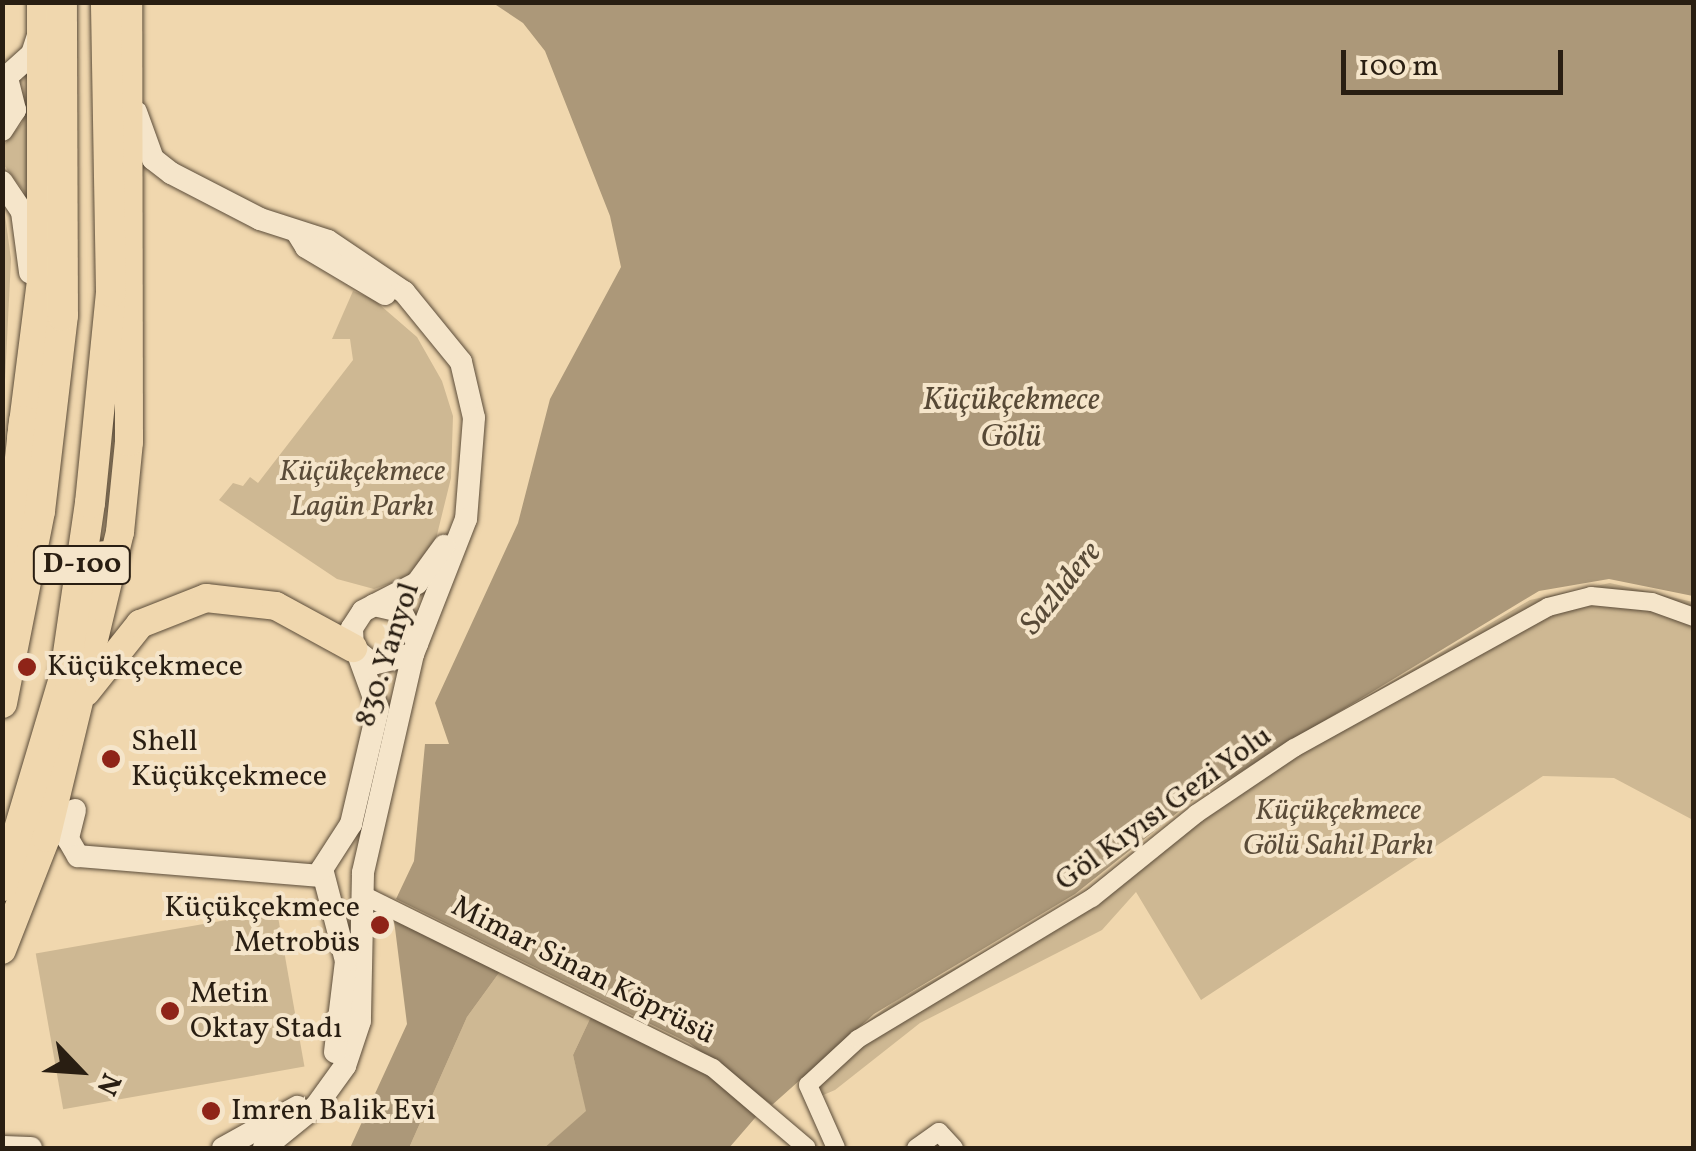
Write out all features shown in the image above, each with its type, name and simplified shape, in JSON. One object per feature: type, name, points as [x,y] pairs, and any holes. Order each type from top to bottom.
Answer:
[{"type":"highway","name":"D-100","points":[[2,886],[50,730],[77,602],[104,379],[112,234],[106,2]]},
{"type":"highway","name":"D-100","points":[[2,703],[40,511],[63,316],[48,8]]},
{"type":"highway","points":[[98,606],[117,366],[112,234]]},
{"type":"highway","points":[[2,611],[24,421]]},
{"type":"main road","points":[[2,950],[46,838],[98,606],[120,532],[130,442],[128,2]]},
{"type":"main road","points":[[2,130],[15,110],[4,77],[32,54],[48,8]]},
{"type":"main road","points":[[2,544],[24,421],[36,308],[48,8]]},
{"type":"main road","name":"830. Yanyol","points":[[128,38],[139,134],[153,158],[222,202],[297,233],[306,247],[354,265],[404,292],[446,337],[461,362],[474,418],[466,519],[415,649],[363,884],[360,1021],[345,1066],[316,1106],[264,1148]]},
{"type":"main road","points":[[2,182],[22,212],[36,308]]},
{"type":"main road","name":"830. Yanyol","points":[[354,265],[432,340],[459,392],[464,420],[460,491],[442,552],[417,584],[374,604]]},
{"type":"main road","points":[[79,701],[140,624],[206,598],[276,606],[356,651],[383,665],[415,649],[401,611],[374,604],[354,622],[356,651]]},
{"type":"main road","name":"830. Yanyol","points":[[327,882],[333,853],[351,824],[374,740],[374,685],[356,651]]},
{"type":"main road","points":[[75,810],[68,839],[78,856],[327,882],[352,889],[363,884],[351,853],[333,853]]},
{"type":"main road","points":[[223,1148],[296,1109],[339,1043],[346,962],[327,882]]},
{"type":"main road","points":[[2,1147],[31,1148]]},
{"type":"street","name":"Göl Kıyısı Gezi Yolu","points":[[836,1148],[808,1085],[858,1039],[1092,898],[1196,814],[1294,748],[1548,607],[1591,596],[1652,602],[1694,617]]},
{"type":"street","name":"Mimar Sinan Köprüsü","points":[[363,884],[392,904],[713,1068],[807,1148]]},
{"type":"street","points":[[916,1148],[940,1132],[954,1148]]},
{"type":"green space","points":[[29,101],[29,198],[3,164],[3,146],[22,123]]},
{"type":"green space","points":[[3,200],[11,259],[3,421]]},
{"type":"green space","name":"Küçükçekmece Lagün Parkı","points":[[353,291],[373,299],[417,337],[442,381],[453,416],[451,478],[435,543],[406,578],[374,589],[337,579],[219,500],[233,483],[243,486],[250,477],[258,483],[353,360],[350,339],[332,339]]},
{"type":"green space","name":"Küçükçekmece Gölü Sahil Parkı","points":[[1610,583],[1693,602],[1693,820],[1614,778],[1543,776],[1201,1000],[1136,892],[1102,930],[920,1023],[835,1090],[814,1099],[805,1077],[833,1047],[895,1001],[1066,906],[1233,775],[1530,600]]},
{"type":"green space","name":"Metin Oktay Stadı","points":[[277,911],[304,1067],[63,1109],[36,954]]},
{"type":"green space","points":[[504,966],[595,1008],[573,1055],[587,1111],[544,1148],[409,1148],[467,1017]]},
{"type":"water","name":"Küçükçekmece Gölü","points":[[493,3],[1693,3],[1693,596],[1609,579],[1539,591],[1192,801],[1075,894],[874,1014],[772,1105],[689,1043],[396,899],[414,861],[425,744],[449,744],[435,703],[518,523],[550,399],[621,267],[610,216],[545,51],[523,23]]},
{"type":"water","points":[[392,904],[504,966],[467,1017],[409,1148],[350,1148],[407,1024]]},
{"type":"water","points":[[595,1008],[713,1068],[761,1111],[729,1148],[544,1148],[586,1111],[573,1055]]},
{"type":"place","name":"Küçükçekmece","points":[[27,667]]},
{"type":"place","name":"Shell Küçükçekmece","points":[[111,759]]},
{"type":"place","name":"Küçükçekmece Metrobüs","points":[[380,925]]},
{"type":"place","name":"Metin Oktay Stadı","points":[[170,1011]]},
{"type":"place","name":"Imren Balik Evi","points":[[211,1111]]},
{"type":"water label","name":"Sazlıdere","points":[[1062,589]]}]
